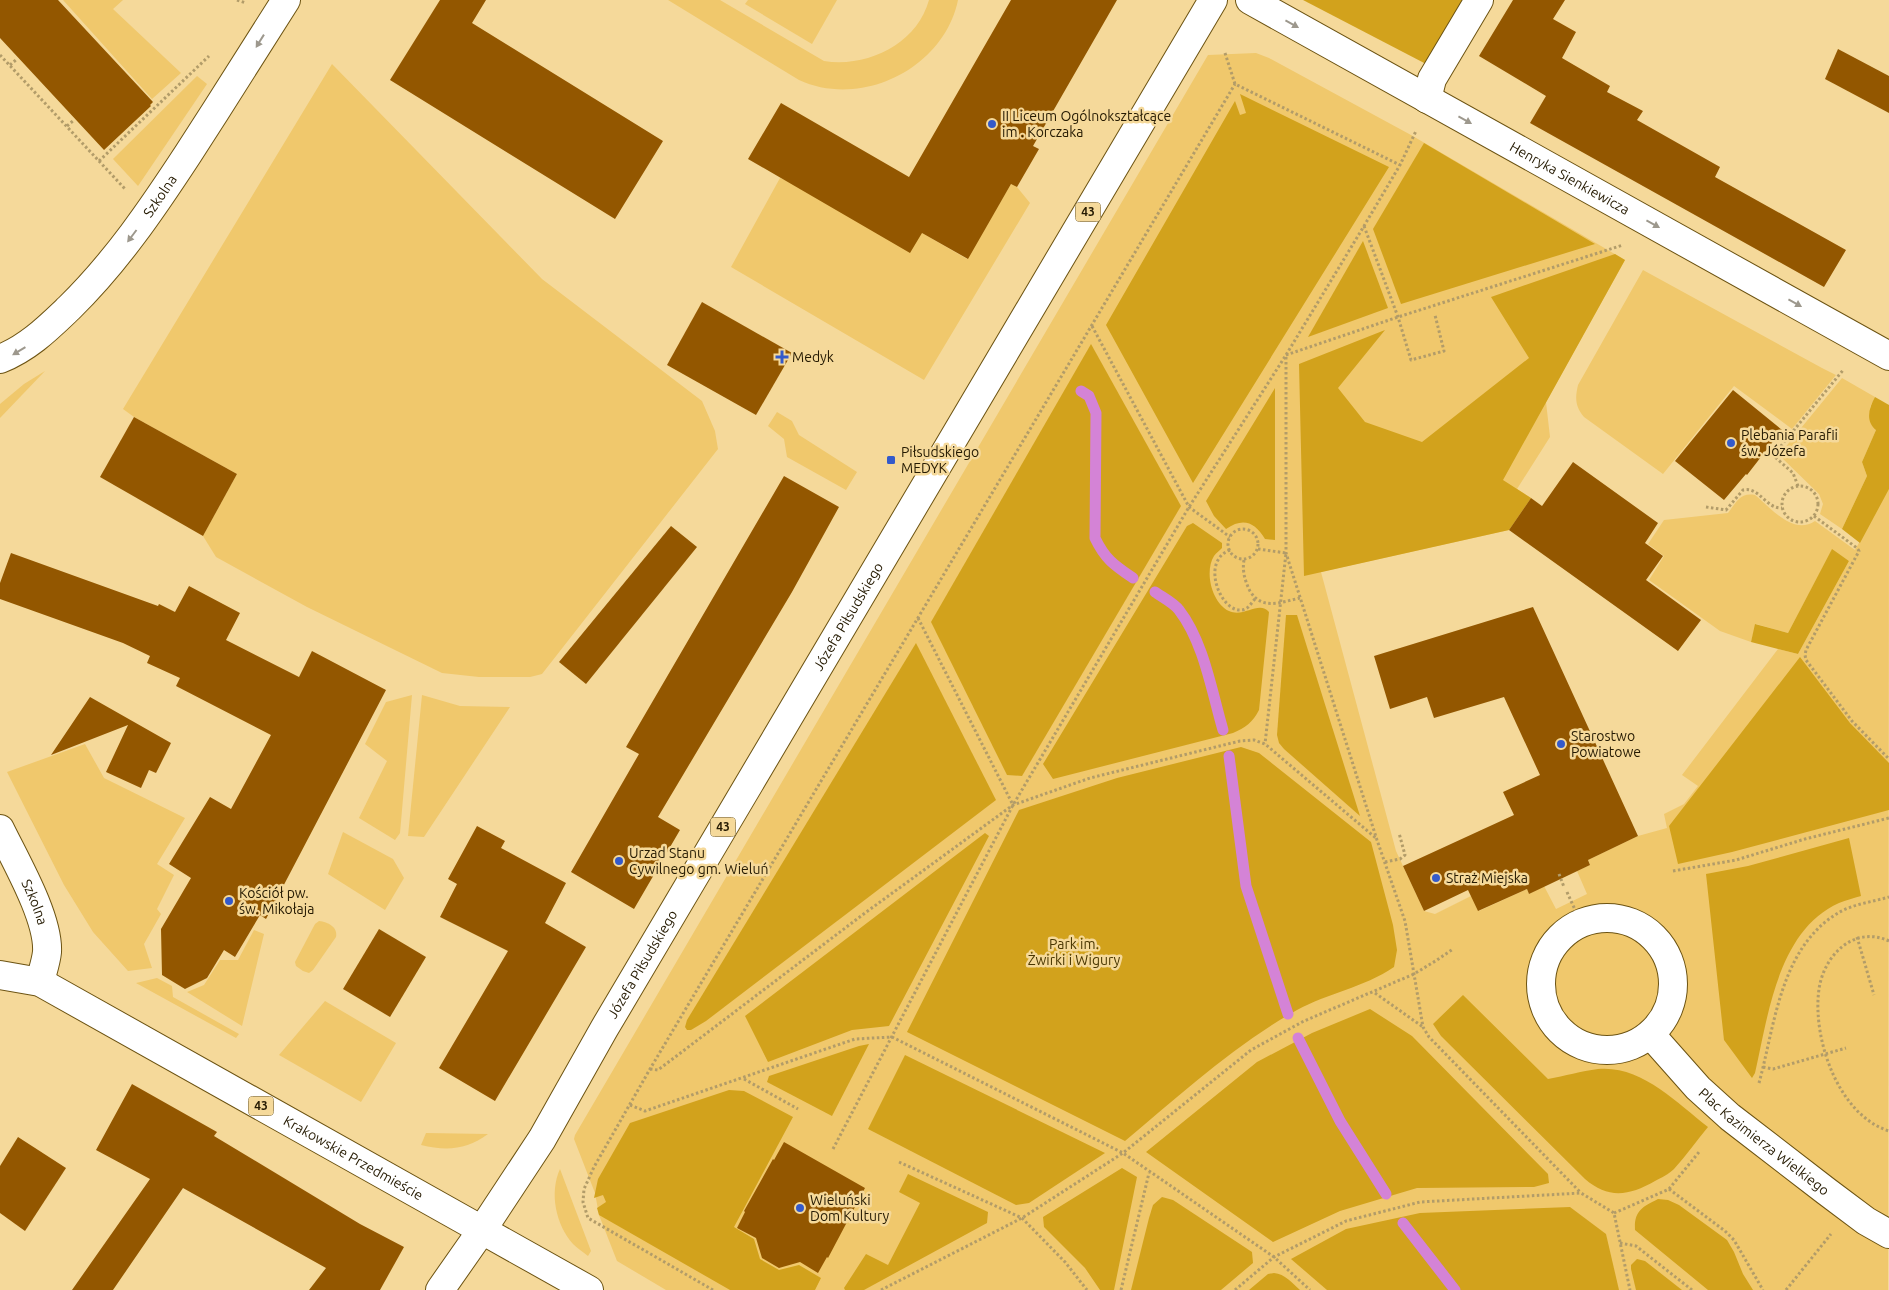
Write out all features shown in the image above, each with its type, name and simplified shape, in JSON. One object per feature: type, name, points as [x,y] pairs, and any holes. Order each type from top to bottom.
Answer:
[{"type":"street","name":"Szkolna","points":[[0,360],[16,353],[50,327],[83,295],[120,252],[154,205],[286,0]]},
{"type":"street","name":"Józefa Piłsudskiego","points":[[440,1290],[542,1139],[624,995],[1213,0]]},
{"type":"street","name":"Henryka Sienkiewicza","points":[[1250,0],[1889,356]]},
{"type":"street","points":[[1428,99],[1432,79],[1479,0]]},
{"type":"street","name":"Szkolna","points":[[0,829],[40,917],[47,951],[40,982]]},
{"type":"street","points":[[1597,918],[1614,918],[1631,922],[1646,930],[1660,944],[1670,962],[1674,981],[1672,1001],[1664,1020],[1651,1035],[1633,1046],[1613,1051],[1592,1049],[1573,1042],[1557,1028],[1546,1010],[1541,990],[1543,969],[1550,950],[1564,934],[1581,923],[1597,918]]},
{"type":"street","name":"43","points":[[0,975],[40,982]]},
{"type":"street","name":"Krakowskie Przedmieście","points":[[40,982],[589,1290]]},
{"type":"street","name":"Plac Kazimierza Wielkiego","points":[[1651,1035],[1698,1088],[1730,1117],[1866,1221],[1889,1234]]},
{"type":"path","points":[[1225,53],[1235,84],[1400,165]]},
{"type":"path","points":[[99,161],[212,54]]},
{"type":"path","points":[[0,55],[132,196]]},
{"type":"path","points":[[10,66],[17,59]]},
{"type":"path","points":[[714,1290],[588,1218],[583,1202],[584,1189],[594,1167],[650,1069],[1235,84]]},
{"type":"path","points":[[833,1149],[1013,805],[1189,507],[1286,355],[1400,165],[1418,128],[1428,99]]},
{"type":"path","points":[[67,126],[74,120]]},
{"type":"path","points":[[1364,226],[1398,317],[1411,360],[1444,351],[1435,315]]},
{"type":"path","points":[[1286,355],[1398,317],[1623,246]]},
{"type":"path","points":[[1092,326],[1189,507],[1230,538]]},
{"type":"path","points":[[1265,744],[1286,553],[1286,355]]},
{"type":"path","points":[[1798,486],[1793,473],[1776,458],[1776,452],[1844,369]]},
{"type":"path","points":[[1798,486],[1814,493],[1818,504],[1814,516],[1804,521],[1792,520],[1784,513],[1782,508],[1784,496],[1792,488],[1798,486]]},
{"type":"path","points":[[1706,507],[1726,510],[1746,489],[1754,491],[1774,507],[1782,508]]},
{"type":"path","points":[[1814,516],[1859,551],[1806,650],[1806,660],[1852,721],[1889,759]]},
{"type":"path","points":[[1240,529],[1249,530],[1256,536],[1258,549],[1253,556],[1244,560],[1235,557],[1228,546],[1230,538],[1240,529]]},
{"type":"path","points":[[1258,549],[1286,553]]},
{"type":"path","points":[[1230,550],[1222,553],[1216,564],[1215,580],[1222,599],[1233,608],[1244,609],[1249,607],[1255,599]]},
{"type":"path","points":[[1286,553],[1377,840],[1405,921],[1423,1027]]},
{"type":"path","points":[[1244,560],[1244,578],[1255,599],[1263,603],[1300,598]]},
{"type":"path","points":[[918,618],[1013,805]]},
{"type":"path","points":[[650,1069],[658,1070],[865,913],[1013,805],[1090,778],[1240,741],[1254,740],[1265,744],[1377,840]]},
{"type":"path","points":[[1673,871],[1736,860],[1806,839],[1889,818]]},
{"type":"path","points":[[1385,862],[1400,859],[1405,855],[1399,833]]},
{"type":"path","points":[[1558,874],[1564,887]]},
{"type":"path","points":[[1567,892],[1581,923]]},
{"type":"path","points":[[1759,1084],[1788,975],[1798,952],[1824,922],[1839,912],[1853,906],[1889,898]]},
{"type":"path","points":[[1889,941],[1875,937],[1857,937],[1844,945],[1834,955],[1825,970],[1821,980],[1819,1001],[1826,1054],[1836,1082],[1856,1109],[1870,1122],[1889,1131]]},
{"type":"path","points":[[1857,937],[1874,995]]},
{"type":"path","points":[[881,1290],[1022,1218],[1123,1153],[1251,1050],[1304,1021],[1414,974],[1453,949]]},
{"type":"path","points":[[1375,992],[1423,1027],[1430,1037],[1581,1193],[1614,1213],[1630,1290]]},
{"type":"path","points":[[630,1105],[645,1111],[743,1079],[855,1039],[892,1037],[1123,1153],[1274,1258],[1310,1290]]},
{"type":"path","points":[[1764,1067],[1773,1069],[1846,1048]]},
{"type":"path","points":[[743,1079],[798,1109]]},
{"type":"path","points":[[1614,1213],[1669,1189],[1699,1152]]},
{"type":"path","points":[[899,1162],[1022,1218],[1065,1262],[1087,1290]]},
{"type":"path","points":[[1121,1290],[1149,1172]]},
{"type":"path","points":[[1669,1189],[1734,1240],[1763,1290]]},
{"type":"path","points":[[1235,1290],[1274,1258],[1346,1221],[1420,1202],[1581,1193]]},
{"type":"path","points":[[1620,1243],[1636,1246],[1692,1290]]},
{"type":"path","points":[[1786,1290],[1819,1248]]},
{"type":"green space","points":[[63,0],[123,0],[113,9],[181,73],[152,99]]},
{"type":"green space","points":[[668,0],[720,0],[824,61],[840,62],[857,61],[888,50],[914,29],[923,16],[929,0],[958,0],[950,24],[936,45],[918,63],[897,76],[873,85],[848,89],[823,88],[799,80]]},
{"type":"green space","points":[[748,0],[837,0],[812,44],[745,4]]},
{"type":"green space","points":[[1303,0],[1467,0],[1428,65]]},
{"type":"green space","name":"Park im. Żwirki i Wigury","points":[[1256,53],[1269,58],[1411,135],[1625,260],[1546,402],[1550,437],[1517,489],[1531,498],[1509,530],[1321,572],[1396,851],[1424,911],[1435,914],[1471,896],[1479,911],[1527,889],[1529,894],[1544,886],[1556,909],[1587,894],[1577,871],[1590,865],[1588,860],[1638,836],[1667,828],[1664,814],[1684,804],[1698,786],[1682,775],[1778,649],[1798,654],[1849,561],[1832,550],[1788,633],[1756,624],[1751,642],[1720,631],[1649,580],[1664,556],[1648,544],[1664,520],[1728,513],[1742,497],[1755,495],[1775,513],[1791,523],[1807,525],[1815,521],[1855,550],[1889,488],[1888,1290],[666,1290],[617,1261],[599,1215],[595,1193],[574,1139],[575,1135],[1208,55]]},
{"type":"green space","points":[[332,64],[542,279],[702,401],[715,431],[718,449],[542,674],[530,677],[479,677],[442,673],[307,607],[216,557],[203,536],[237,474],[134,417],[123,409]]},
{"type":"green space","points":[[197,76],[207,84],[138,186],[113,159]]},
{"type":"green space","points":[[1240,94],[1389,167],[1193,483],[1106,325],[1235,101],[1240,115],[1246,113]]},
{"type":"green space","points":[[1424,143],[1595,244],[1401,304],[1373,229]]},
{"type":"green space","points":[[780,178],[922,233],[967,259],[1011,184],[1017,187],[1030,203],[924,380],[731,267]]},
{"type":"green space","points":[[1363,241],[1388,308],[1308,337]]},
{"type":"green space","points":[[1615,254],[1625,260],[1503,480],[1531,498],[1509,530],[1304,576],[1299,364],[1385,330],[1338,388],[1365,422],[1422,442],[1529,358],[1491,297]]},
{"type":"green space","points":[[1643,270],[1836,375],[1792,429],[1734,386],[1663,474],[1584,417],[1576,402],[1578,385]]},
{"type":"green space","points":[[1091,344],[1181,506],[1022,776],[1007,775],[931,622]]},
{"type":"green space","points":[[45,371],[0,418],[0,404],[24,384]]},
{"type":"green space","points":[[1842,378],[1875,397],[1870,407],[1876,430],[1862,462],[1867,476],[1842,529],[1820,514],[1823,504],[1819,494],[1779,455]]},
{"type":"green space","points":[[1275,388],[1275,540],[1265,539],[1253,525],[1248,523],[1238,523],[1226,529],[1214,516],[1206,501]]},
{"type":"green space","points":[[1875,397],[1889,405],[1889,489],[1860,543],[1842,529],[1867,476],[1862,462],[1876,430],[1869,419]]},
{"type":"green space","points":[[777,412],[792,421],[799,435],[857,472],[846,490],[787,457],[784,439],[768,426]]},
{"type":"green space","points":[[1193,523],[1222,543],[1222,548],[1214,556],[1211,563],[1210,578],[1214,594],[1223,607],[1235,613],[1256,608],[1265,609],[1269,612],[1259,710],[1248,724],[1233,733],[1053,779],[1043,764],[1187,526]]},
{"type":"green space","points":[[1832,549],[1849,561],[1798,654],[1751,642],[1755,624],[1788,633]]},
{"type":"green space","points":[[1286,615],[1297,615],[1360,816],[1279,743],[1277,735]]},
{"type":"green space","points":[[916,643],[996,800],[706,1021],[691,1030],[687,1030],[685,1027],[687,1020]]},
{"type":"green space","points":[[1800,657],[1850,723],[1889,763],[1889,810],[1732,852],[1678,864],[1669,826]]},
{"type":"green space","points":[[412,695],[400,833],[395,840],[359,818],[387,761],[365,744],[386,702]]},
{"type":"green space","points":[[422,695],[460,706],[510,707],[424,837],[408,836]]},
{"type":"green space","points":[[85,744],[104,778],[185,818],[157,864],[174,875],[157,909],[161,914],[144,944],[152,968],[128,971],[93,932],[64,885],[7,772]]},
{"type":"green space","points":[[1241,747],[1259,753],[1371,842],[1393,925],[1397,950],[1394,967],[1370,980],[1309,1004],[1274,1024],[1208,1071],[1125,1141],[907,1032],[1019,810],[1117,778]]},
{"type":"green space","points":[[343,832],[393,859],[404,878],[385,910],[328,874]]},
{"type":"green space","points":[[985,833],[989,836],[889,1026],[852,1030],[768,1062],[745,1016]]},
{"type":"green space","points":[[1849,838],[1861,896],[1839,903],[1818,916],[1802,933],[1789,954],[1771,1001],[1755,1073],[1752,1078],[1724,1040],[1706,874],[1748,866]]},
{"type":"green space","points":[[319,921],[332,926],[336,937],[309,973],[296,966],[295,962],[315,924]]},
{"type":"green space","points":[[254,930],[264,934],[242,1026],[187,992],[204,985],[220,960],[238,960]]},
{"type":"green space","points":[[157,978],[172,986],[173,997],[239,1034],[236,1038],[136,983]]},
{"type":"green space","points":[[1463,995],[1548,1079],[1598,1069],[1614,1069],[1629,1073],[1657,1087],[1708,1127],[1683,1159],[1665,1176],[1636,1190],[1627,1192],[1619,1193],[1602,1190],[1585,1179],[1441,1036],[1433,1024]]},
{"type":"green space","points":[[325,1001],[396,1043],[361,1102],[279,1055]]},
{"type":"green space","points":[[1370,1009],[1412,1036],[1548,1174],[1549,1183],[1534,1187],[1417,1188],[1340,1211],[1273,1242],[1146,1152],[1257,1062],[1312,1033]]},
{"type":"green space","points":[[869,1044],[832,1116],[767,1082],[769,1076]]},
{"type":"green space","points":[[905,1055],[1105,1153],[1029,1203],[1016,1205],[868,1129]]},
{"type":"green space","points":[[729,1090],[744,1091],[793,1117],[734,1227],[754,1239],[760,1259],[779,1270],[799,1265],[821,1278],[815,1290],[730,1290],[599,1215],[597,1208],[606,1202],[603,1195],[594,1198],[598,1179],[630,1123]]},
{"type":"green space","points":[[426,1133],[488,1134],[464,1146],[439,1148],[421,1145]]},
{"type":"green space","points":[[1122,1168],[1137,1177],[1114,1290],[1100,1290],[1085,1268],[1044,1227],[1043,1217]]},
{"type":"green space","points":[[560,1169],[591,1251],[588,1256],[573,1244],[562,1228],[555,1198],[555,1188]]},
{"type":"green space","points":[[908,1174],[988,1212],[987,1223],[864,1290],[845,1290],[844,1288],[866,1254],[888,1265],[920,1203],[899,1192]]},
{"type":"green space","points":[[1162,1197],[1173,1200],[1252,1252],[1253,1263],[1221,1290],[1131,1290],[1153,1205]]},
{"type":"green space","points":[[1658,1199],[1668,1200],[1679,1205],[1727,1240],[1753,1290],[1708,1290],[1635,1230],[1636,1218],[1640,1210]]},
{"type":"green space","points":[[1570,1207],[1606,1234],[1619,1290],[1327,1290],[1291,1259],[1346,1229],[1420,1213]]},
{"type":"green space","points":[[1637,1259],[1645,1261],[1682,1290],[1636,1290],[1631,1265]]},
{"type":"green space","points":[[1274,1273],[1285,1277],[1300,1290],[1249,1290],[1268,1274]]},
{"type":"building","points":[[0,0],[58,0],[153,102],[151,106],[104,150],[0,38]]},
{"type":"building","points":[[440,0],[486,0],[472,23],[663,141],[615,219],[390,80]]},
{"type":"building","name":"II Liceum Ogólnokształcące im . Korczaka","points":[[1011,0],[1117,0],[1033,146],[1039,149],[1017,187],[1011,184],[968,259],[922,233],[910,253],[748,159],[781,103],[909,177]]},
{"type":"building","points":[[1513,0],[1565,0],[1553,19],[1576,32],[1562,58],[1610,86],[1607,92],[1643,111],[1637,120],[1720,167],[1715,177],[1846,250],[1824,287],[1530,123],[1546,96],[1479,56]]},
{"type":"building","points":[[1838,49],[1889,76],[1889,113],[1825,79]]},
{"type":"building","points":[[702,302],[792,353],[756,415],[667,365]]},
{"type":"building","name":"Plebania Parafii św. Józefa","points":[[1733,390],[1782,430],[1747,475],[1724,500],[1675,461]]},
{"type":"building","points":[[134,417],[237,474],[203,536],[100,477]]},
{"type":"building","points":[[1573,462],[1658,523],[1645,543],[1663,556],[1646,580],[1701,620],[1678,651],[1509,530],[1531,498],[1542,506]]},
{"type":"building","points":[[784,476],[839,507],[792,592],[658,817],[680,830],[634,909],[571,872],[639,754],[626,747]]},
{"type":"building","points":[[671,526],[697,547],[586,684],[559,662]]},
{"type":"building","points":[[11,553],[158,606],[159,604],[175,612],[189,586],[240,613],[226,640],[299,677],[312,651],[386,690],[266,919],[260,915],[235,957],[224,950],[207,978],[185,989],[162,975],[161,929],[191,878],[169,864],[210,797],[231,809],[271,735],[176,686],[180,678],[147,663],[150,656],[123,643],[0,599],[0,583]]},
{"type":"building","name":"Starostwo Powiatowe","points":[[1533,607],[1638,836],[1588,860],[1590,865],[1529,894],[1527,889],[1478,911],[1468,890],[1424,911],[1403,866],[1514,815],[1503,792],[1540,775],[1504,697],[1434,718],[1427,697],[1390,709],[1374,656]]},
{"type":"building","points":[[90,697],[171,743],[156,773],[149,770],[141,788],[106,772],[128,725],[51,755]]},
{"type":"building","points":[[477,826],[505,841],[501,848],[566,883],[545,923],[586,947],[495,1101],[439,1068],[508,951],[440,917],[457,884],[448,879]]},
{"type":"building","points":[[379,929],[426,957],[390,1017],[343,989]]},
{"type":"building","points":[[132,1084],[217,1132],[214,1136],[360,1224],[404,1247],[380,1290],[309,1290],[326,1268],[183,1188],[113,1290],[72,1290],[150,1179],[96,1150]]},
{"type":"building","points":[[18,1137],[66,1168],[25,1231],[0,1213],[0,1166]]},
{"type":"building","name":"Wieluński Dom Kultury","points":[[784,1142],[865,1188],[818,1273],[800,1262],[779,1268],[762,1258],[756,1238],[737,1228],[744,1211]]},
{"type":"waterway","points":[[1081,391],[1089,396],[1096,413],[1095,538],[1102,551],[1111,561],[1133,578]]},
{"type":"waterway","points":[[1155,592],[1177,607],[1195,637],[1206,668],[1223,730]]},
{"type":"waterway","points":[[1229,756],[1246,886],[1288,1014]]},
{"type":"waterway","points":[[1298,1038],[1340,1121],[1386,1194]]},
{"type":"waterway","points":[[1403,1223],[1455,1290]]},
{"type":"place","name":"II Liceum Ogólnokształcące im . Korczaka","points":[[992,124]]},
{"type":"place","name":"Medyk","points":[[782,357]]},
{"type":"place","name":"Plebania Parafii św. Józefa","points":[[1731,443]]},
{"type":"place","name":"Piłsudskiego MEDYK","points":[[891,460]]},
{"type":"place","name":"Starostwo Powiatowe","points":[[1561,744]]},
{"type":"place","name":"Urzad Stanu Cywilnego gm. Wieluń","points":[[619,861]]},
{"type":"place","name":"Straż Miejska","points":[[1436,878]]},
{"type":"place","name":"Kościół pw. św. Mikołaja","points":[[229,901]]},
{"type":"place","name":"Wieluński Dom Kultury","points":[[800,1208]]}]
